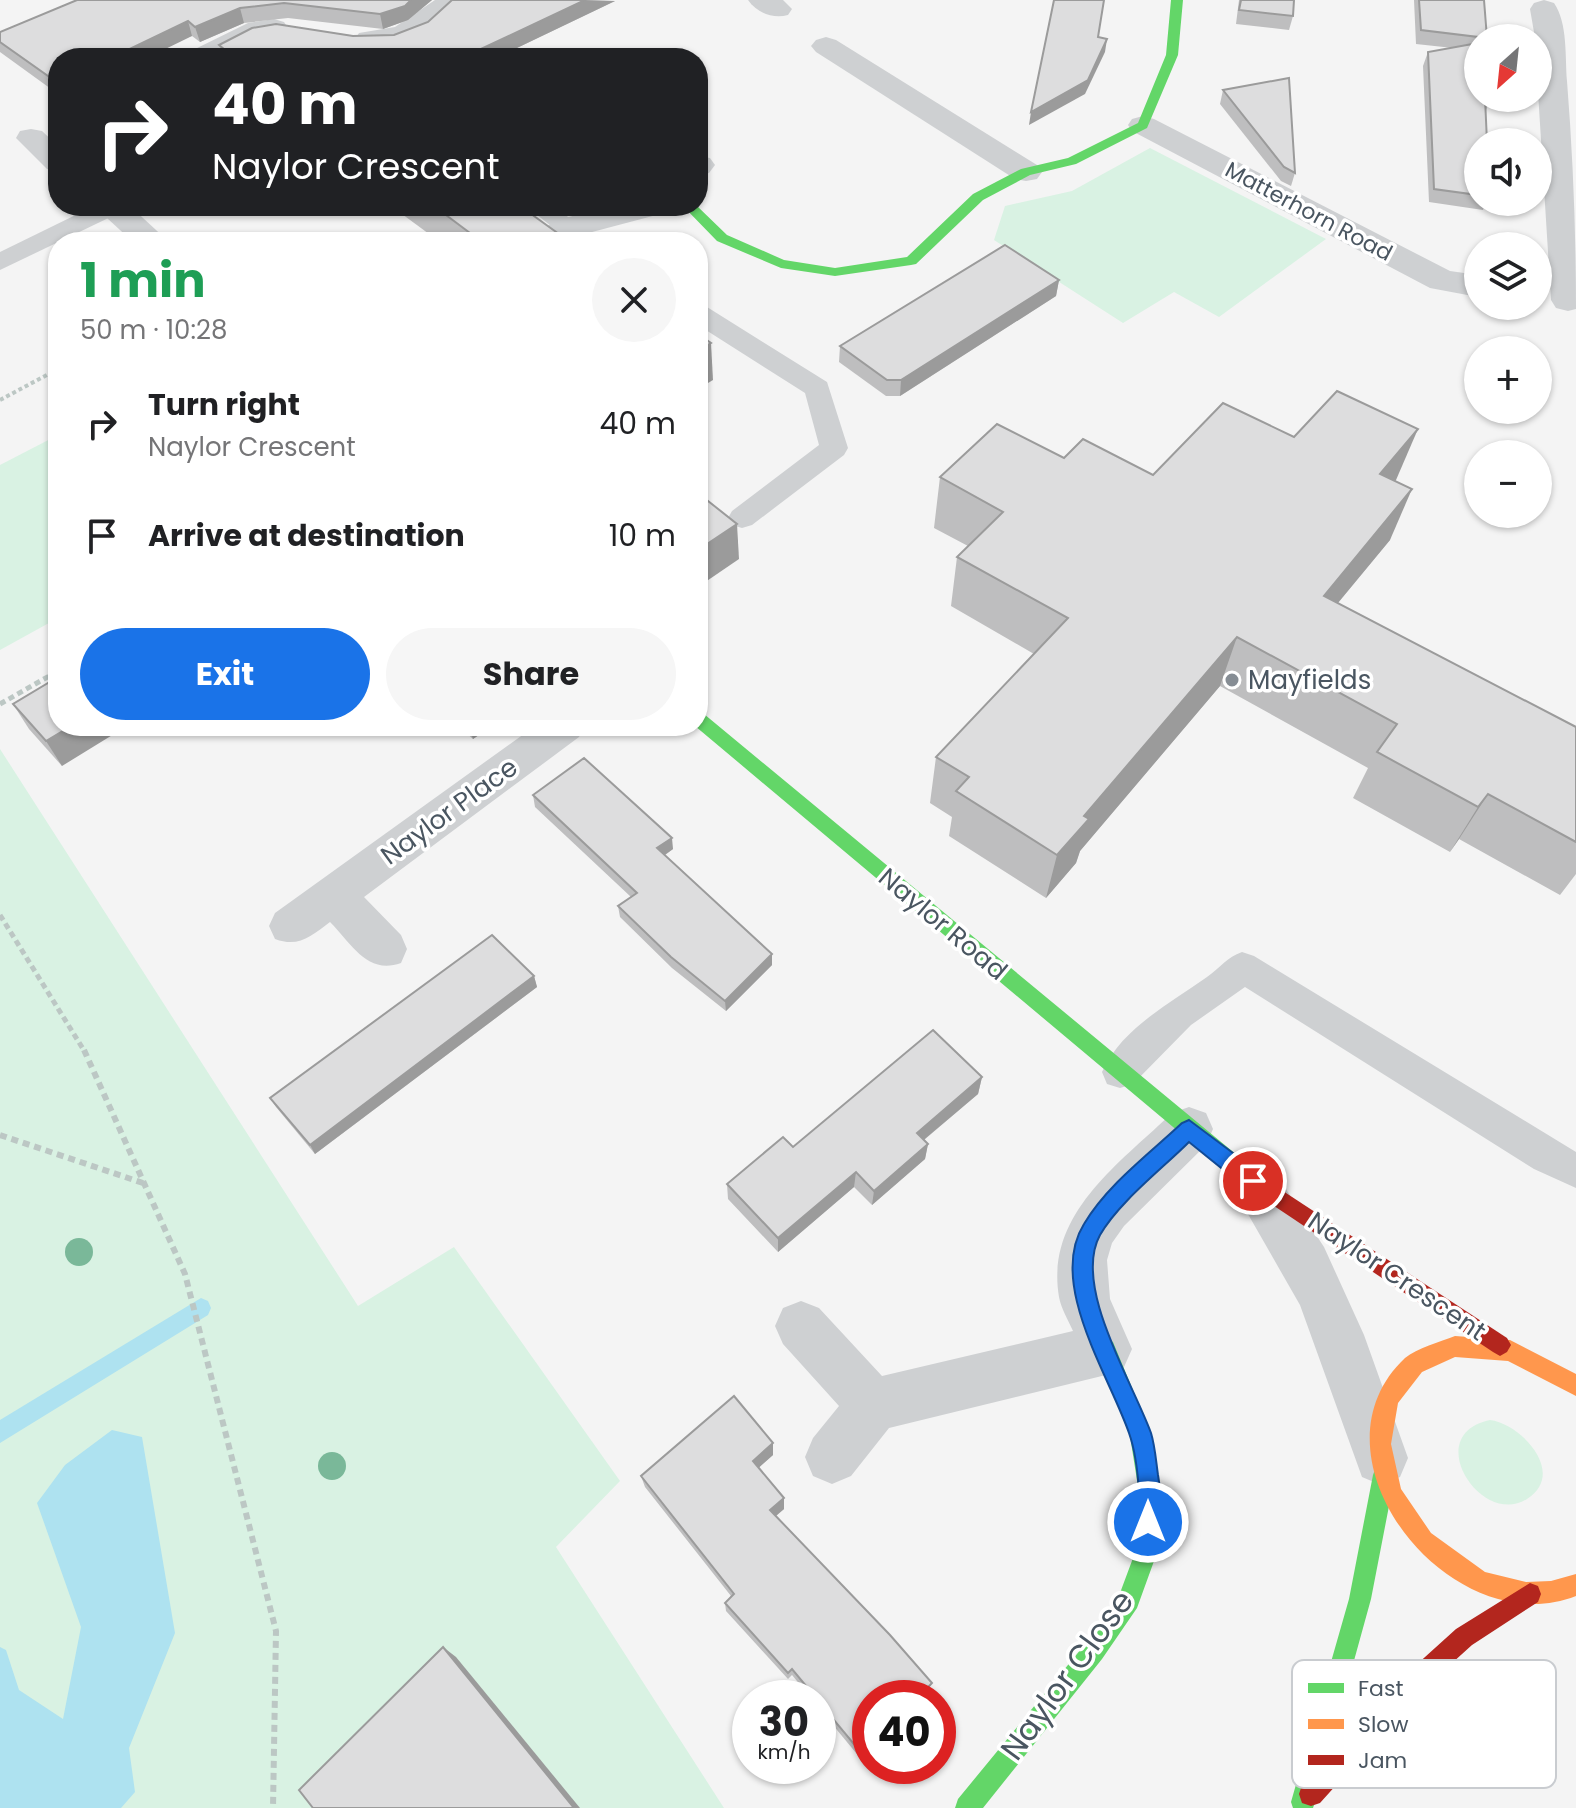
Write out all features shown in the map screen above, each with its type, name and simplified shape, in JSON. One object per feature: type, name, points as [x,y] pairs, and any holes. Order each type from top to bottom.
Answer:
[{"type":"street","points":[[348,39],[384,40],[414,32],[452,0]]},
{"type":"street","points":[[700,216],[722,238],[781,264],[835,272],[911,261],[978,197],[1026,172],[1072,161],[1143,125],[1172,55],[1177,0]]},
{"type":"street","points":[[219,48],[258,29],[268,14],[302,30]]},
{"type":"street","points":[[1556,29],[1561,299]]},
{"type":"street","points":[[826,46],[1026,172]]},
{"type":"street","name":"Matterhorn Road","points":[[1143,125],[1442,281],[1464,284]]},
{"type":"street","points":[[0,134],[44,132]]},
{"type":"street","points":[[122,216],[141,232]]},
{"type":"street","points":[[582,232],[626,216]]},
{"type":"street","name":"Naylor Road","points":[[708,727],[1189,1129]]},
{"type":"street","name":"Naylor Place","points":[[291,926],[551,736]]},
{"type":"street","points":[[333,895],[385,949]]},
{"type":"street","name":"Naylor Crescent","points":[[1189,1129],[1253,1181],[1347,1240],[1442,1308],[1507,1347],[1540,1359],[1576,1385]]},
{"type":"street","name":"Naylor Close","points":[[967,1808],[1094,1651],[1129,1600],[1147,1550],[1150,1493],[1141,1436],[1085,1299],[1082,1260],[1090,1232],[1107,1209],[1189,1129]]},
{"type":"street","name":"Naylor Crescent","points":[[1253,1181],[1304,1262],[1329,1312],[1354,1373],[1383,1468]]},
{"type":"street","points":[[801,1326],[873,1405]]},
{"type":"street","points":[[1343,1660],[1375,1541],[1383,1468],[1381,1418],[1393,1386],[1416,1361],[1449,1346],[1474,1342],[1560,1354]]},
{"type":"street","points":[[832,1457],[873,1405],[1106,1349]]},
{"type":"street","points":[[1383,1468],[1402,1516],[1435,1554],[1471,1579],[1500,1590],[1530,1594],[1576,1585]]},
{"type":"street","points":[[1439,1660],[1464,1637],[1530,1594]]},
{"type":"street","points":[[1301,1805],[1317,1788]]},
{"type":"lane","points":[[61,232],[93,216]]},
{"type":"lane","points":[[547,216],[561,232]]},
{"type":"lane","points":[[0,262],[48,238]]},
{"type":"lane","points":[[708,319],[817,388],[834,448],[742,518]]},
{"type":"lane","points":[[1120,1072],[1156,1033],[1187,1008],[1223,989],[1242,967],[1547,1157],[1576,1170]]},
{"type":"path","points":[[0,400],[48,374]]},
{"type":"path","points":[[0,704],[48,677]]},
{"type":"path","points":[[0,915],[82,1045],[185,1274],[276,1631],[273,1808]]},
{"type":"path","points":[[0,1135],[144,1184]]},
{"type":"green space","points":[[1150,148],[1326,239],[1219,317],[1174,292],[1123,323],[994,240],[1005,206],[1072,191]]},
{"type":"green space","points":[[48,440],[48,624],[0,650],[0,465]]},
{"type":"green space","points":[[0,749],[358,1306],[454,1247],[620,1481],[556,1547],[724,1808],[0,1808]]},
{"type":"green space","points":[[1490,1420],[1515,1431],[1526,1440],[1541,1464],[1543,1477],[1538,1489],[1527,1499],[1510,1505],[1492,1501],[1477,1491],[1465,1476],[1459,1459],[1460,1443],[1470,1429]]},
{"type":"water","points":[[112,1430],[142,1437],[175,1633],[129,1748],[135,1792],[121,1808],[0,1808],[0,1647],[6,1650],[19,1690],[63,1719],[81,1627],[37,1503],[65,1465]]},
{"type":"building","points":[[77,0],[411,0],[405,6],[380,14],[284,3],[240,8],[195,27],[188,21],[132,48],[48,48],[48,76],[0,42],[0,32]]},
{"type":"building","points":[[452,0],[585,0],[483,48],[223,48],[219,45],[252,28],[276,24],[353,36],[394,35],[428,22]]},
{"type":"building","points":[[1054,0],[1104,0],[1098,37],[1107,39],[1088,80],[1031,112]]},
{"type":"building","points":[[1241,0],[1294,0],[1293,16],[1239,10]]},
{"type":"building","points":[[1419,0],[1484,0],[1486,24],[1464,24],[1464,35],[1421,30]]},
{"type":"building","points":[[1464,46],[1464,112],[1486,112],[1486,128],[1464,128],[1464,193],[1434,189],[1428,52]]},
{"type":"building","points":[[1289,78],[1295,173],[1284,167],[1223,90]]},
{"type":"building","points":[[447,216],[534,216],[556,232],[469,232]]},
{"type":"building","points":[[1005,245],[1059,280],[901,380],[887,380],[840,346]]},
{"type":"building","points":[[1337,391],[1418,429],[1380,474],[1412,489],[1324,596],[1576,727],[1576,842],[1488,794],[1478,807],[1377,752],[1397,724],[1237,637],[1084,816],[1089,819],[1057,855],[956,791],[969,777],[936,757],[1068,618],[957,557],[1003,512],[940,477],[997,424],[1064,458],[1083,439],[1153,475],[1223,403],[1294,437]]},
{"type":"building","points":[[708,501],[737,524],[708,543]]},
{"type":"building","points":[[48,683],[48,736],[54,736],[46,741],[13,704]]},
{"type":"building","points":[[584,758],[672,838],[657,848],[772,954],[725,1001],[671,957],[618,906],[637,893],[533,795]]},
{"type":"building","points":[[492,935],[534,976],[310,1145],[270,1098]]},
{"type":"building","points":[[933,1030],[982,1077],[917,1133],[928,1144],[874,1191],[856,1172],[778,1238],[727,1184],[783,1137],[793,1147]]},
{"type":"building","points":[[734,1396],[773,1443],[753,1461],[784,1498],[770,1510],[929,1680],[852,1680],[852,1742],[836,1723],[836,1680],[801,1680],[792,1669],[788,1673],[725,1603],[734,1594],[641,1476]]},
{"type":"building","points":[[443,1647],[574,1808],[313,1808],[299,1790]]},
{"type":"waterway","points":[[0,1432],[201,1308]]},
{"type":"traffic: fast","points":[[700,216],[722,238],[781,264],[835,272],[911,261],[978,197],[1026,172],[1072,161],[1143,125],[1172,55],[1177,0]]},
{"type":"traffic: fast","points":[[708,727],[1248,1177]]},
{"type":"traffic: fast","points":[[967,1808],[1094,1651],[1129,1600],[1147,1550],[1150,1493],[1141,1436],[1106,1349]]},
{"type":"traffic: fast","points":[[1343,1660],[1360,1599],[1384,1475]]},
{"type":"traffic: fast","points":[[1303,1802],[1307,1788]]},
{"type":"traffic: slow","points":[[1576,1385],[1510,1351],[1455,1346],[1414,1364],[1388,1399],[1380,1444],[1391,1493],[1423,1541],[1477,1580],[1526,1594],[1551,1593],[1576,1585]]},
{"type":"traffic: jam","points":[[1248,1177],[1500,1345]]},
{"type":"traffic: jam","points":[[1439,1660],[1464,1637],[1530,1594]]},
{"type":"traffic: jam","points":[[1311,1794],[1317,1788]]},
{"type":"place","name":"Mayfields","points":[[1232,680]]},
{"type":"route","points":[[1148,1522],[1150,1493],[1141,1436],[1085,1299],[1082,1260],[1090,1232],[1107,1209],[1189,1129],[1253,1181]]}]
